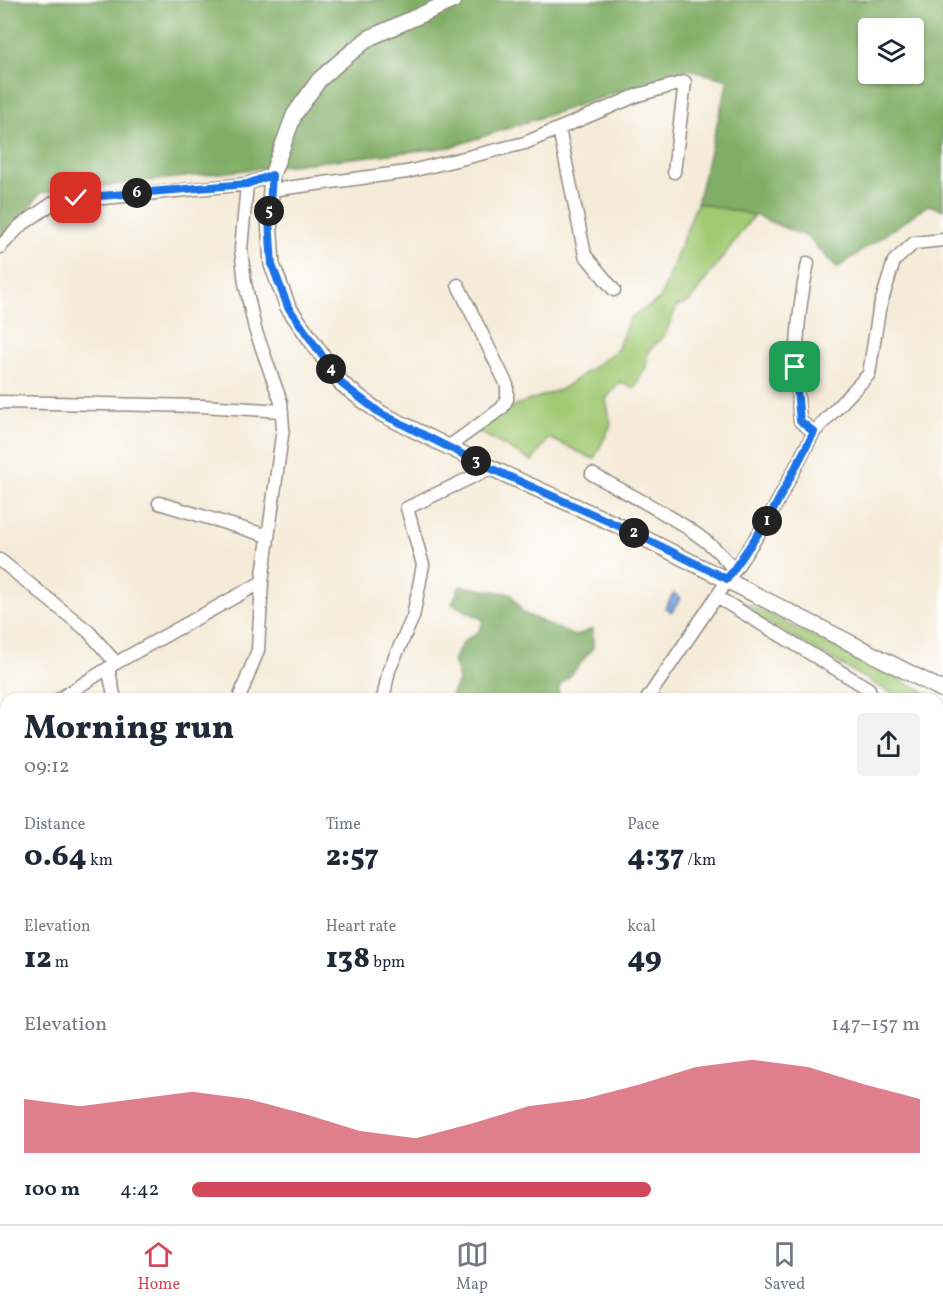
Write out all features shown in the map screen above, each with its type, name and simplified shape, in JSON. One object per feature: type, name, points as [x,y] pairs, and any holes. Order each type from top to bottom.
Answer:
[{"type":"main road","points":[[454,0],[369,38],[319,80],[294,115],[272,182],[269,220],[272,265],[288,307],[342,384],[380,413],[490,468],[730,575],[943,690]]},
{"type":"street","points":[[0,247],[20,226],[53,203],[247,184],[407,172],[525,143],[638,95],[685,82],[674,172]]},
{"type":"street","points":[[559,129],[585,255],[614,290]]},
{"type":"street","points":[[241,693],[258,650],[262,582],[283,428],[282,411],[255,329],[245,283],[242,249],[247,184]]},
{"type":"street","points":[[651,693],[769,518],[814,432],[868,374],[879,310],[894,261],[914,243],[943,240]]},
{"type":"street","points":[[808,263],[799,303],[795,367],[800,421],[814,432]]},
{"type":"street","points":[[448,447],[502,408],[507,399],[507,385],[458,285]]},
{"type":"street","points":[[0,402],[202,406],[282,411]]},
{"type":"street","points":[[384,693],[389,670],[413,617],[423,565],[408,508],[490,468]]},
{"type":"street","points":[[592,474],[681,525],[727,559],[730,575]]},
{"type":"street","points":[[159,503],[268,536]]},
{"type":"street","points":[[0,560],[89,633],[112,666],[114,693]]},
{"type":"street","points":[[69,693],[112,666],[262,582]]},
{"type":"street","points":[[717,597],[869,689],[870,693]]},
{"type":"green space","points":[[0,0],[943,0],[943,210],[928,205],[837,268],[807,237],[754,215],[697,203],[728,80],[688,69],[451,147],[40,193],[0,251]]},
{"type":"green space","points":[[697,203],[754,215],[689,302],[677,306],[665,335],[648,351],[646,367],[634,389],[620,382],[606,399],[611,425],[594,459],[549,438],[532,461],[477,431],[516,405],[562,389],[617,350],[629,319],[660,299]]},
{"type":"green space","points":[[460,586],[511,594],[523,613],[574,636],[593,629],[593,648],[560,685],[558,693],[452,693],[459,679],[453,660],[464,641],[479,631],[484,620],[452,604]]},
{"type":"green space","points":[[729,595],[927,693],[891,693],[725,598]]},
{"type":"water","points":[[674,593],[681,598],[672,612],[665,608]]},
{"type":"route","points":[[76,198],[247,184],[272,175],[269,220],[272,265],[288,307],[342,384],[380,413],[490,468],[630,531],[727,579],[753,545],[769,518],[814,432],[800,421],[795,367]]}]
